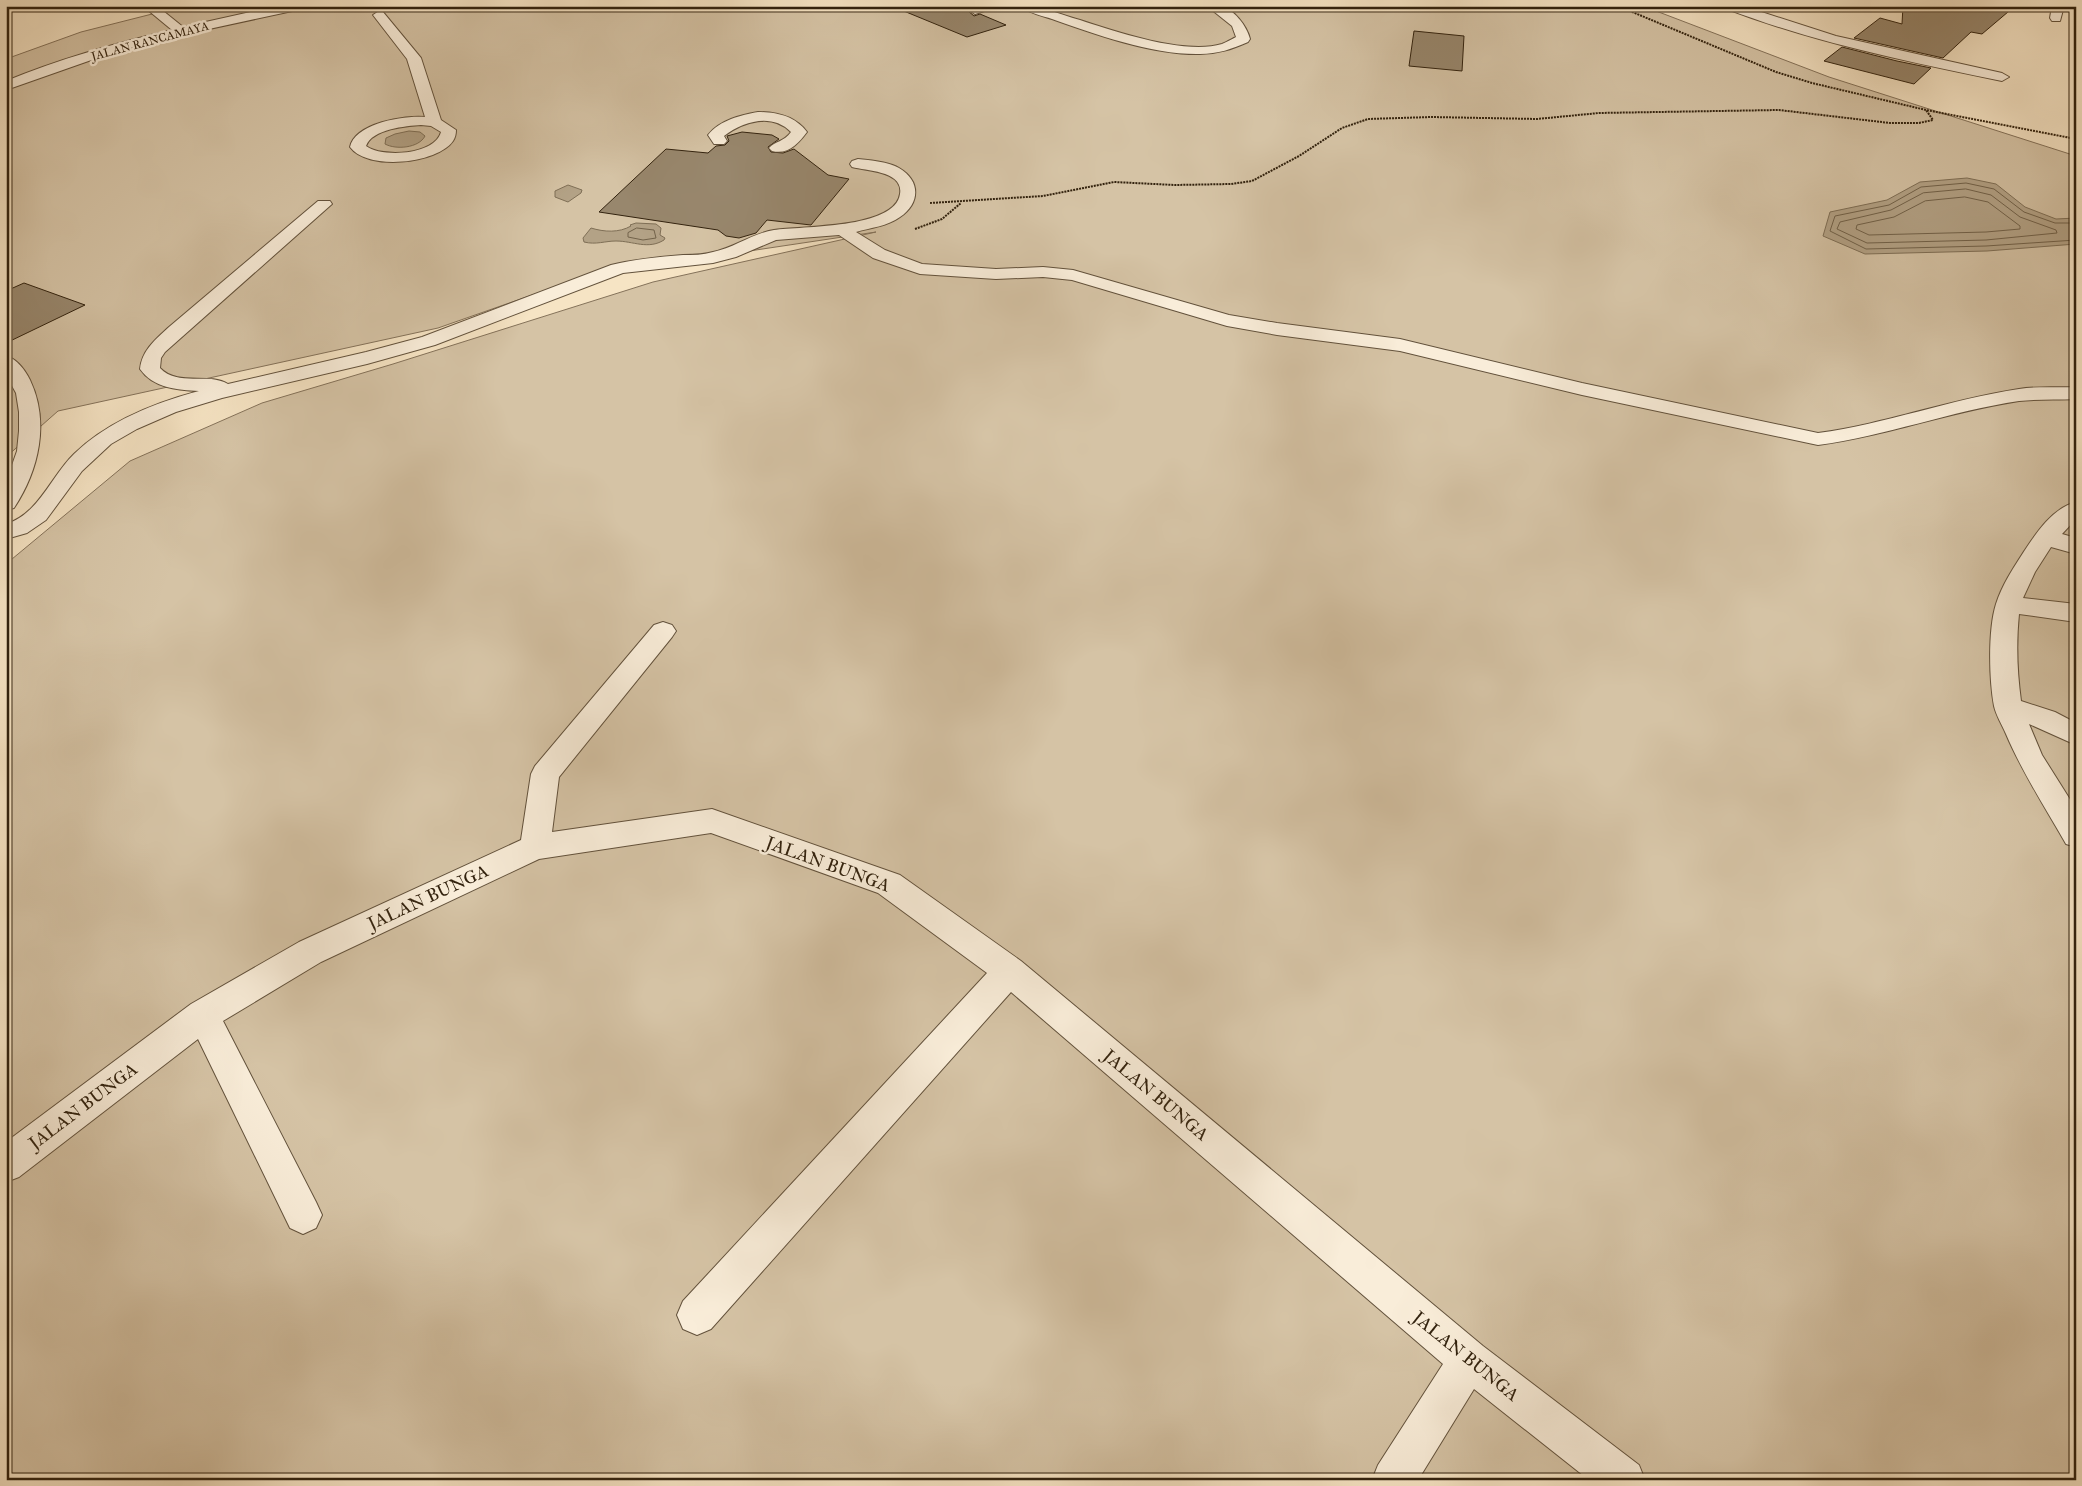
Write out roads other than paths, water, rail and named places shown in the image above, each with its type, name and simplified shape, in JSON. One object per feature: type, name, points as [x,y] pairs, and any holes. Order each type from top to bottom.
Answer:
[{"type":"street","points":[[149,6],[177,28]]},
{"type":"street","name":"JALAN RANCAMAYA","points":[[6,74],[63,54],[177,28],[261,6]]},
{"type":"street","name":"JALAN RANCAMAYA","points":[[6,86],[177,28],[297,6]]},
{"type":"street","points":[[975,10],[987,6]]},
{"type":"street","points":[[1027,6],[1093,30],[1143,42],[1205,50],[1218,49],[1238,43],[1243,39],[1243,33],[1239,27],[1234,21],[1213,6]]},
{"type":"street","points":[[1735,8],[1759,6]]},
{"type":"street","points":[[1735,8],[1780,26],[1825,38],[2002,77]]},
{"type":"street","points":[[379,15],[414,58],[434,122],[449,130],[450,135],[446,141],[427,151],[398,158],[384,158],[362,152],[358,147],[359,141],[366,135],[391,125],[421,121],[434,122]]},
{"type":"street","points":[[719,141],[716,135],[727,125],[744,119],[772,117],[793,124],[799,132],[791,143],[777,148]]},
{"type":"street","points":[[6,532],[28,524],[40,515],[60,483],[75,464],[105,439],[137,420],[190,401],[236,388],[403,348],[486,320],[594,277],[633,265],[713,258],[730,254],[773,235],[842,230],[878,221],[894,214],[907,202],[909,191],[905,181],[893,171],[858,164]]},
{"type":"street","points":[[236,388],[163,381],[154,376],[150,368],[152,358],[158,348],[205,304],[324,204]]},
{"type":"street","points":[[842,230],[879,254],[920,269],[996,274],[1043,272],[1073,275],[1234,321],[1278,329],[1400,345],[1582,390],[1818,439],[1856,434],[1964,406],[2020,395],[2076,393]]},
{"type":"street","points":[[6,362],[13,368],[24,387],[30,436],[26,462],[16,489],[6,503]]},
{"type":"street","points":[[2076,509],[2064,516],[2041,544],[2023,571],[2008,604],[2004,641],[2004,670],[2008,707],[2030,758],[2076,834]]},
{"type":"street","points":[[2047,538],[2076,546]]},
{"type":"street","points":[[2008,604],[2076,613]]},
{"type":"street","points":[[535,847],[545,774],[663,631]]},
{"type":"street","points":[[2008,707],[2045,719],[2076,735]]},
{"type":"street","name":"JALAN BUNGA","points":[[6,1164],[203,1015],[310,952],[535,847],[712,821],[889,884],[1010,971],[1469,1360],[1624,1480]]},
{"type":"street","points":[[697,1315],[1010,971]]},
{"type":"street","points":[[203,1015],[303,1215]]},
{"type":"street","points":[[1393,1480],[1469,1360]]},
{"type":"water","points":[[409,131],[420,132],[425,136],[418,143],[407,147],[395,147],[385,144],[386,138]]},
{"type":"water","points":[[1967,178],[1996,184],[2025,207],[2056,219],[2076,218],[2076,244],[1987,251],[1865,254],[1823,236],[1830,212],[1887,200],[1920,182]]},
{"type":"water","points":[[568,185],[582,190],[581,193],[568,202],[555,197],[555,191]]},
{"type":"water","points":[[636,223],[656,224],[661,228],[660,235],[665,238],[664,240],[646,245],[622,241],[584,242],[583,238],[591,228],[616,231]]}]
